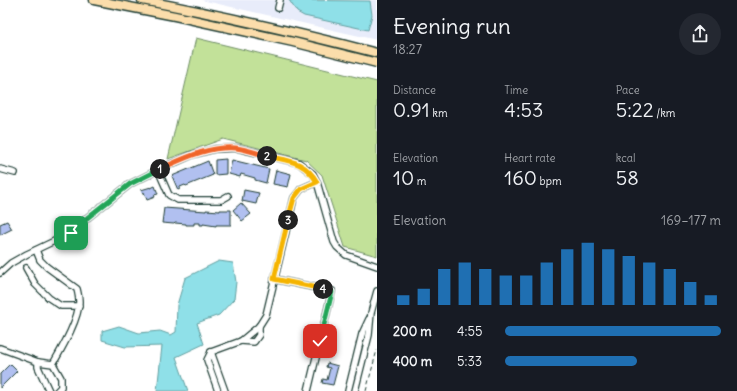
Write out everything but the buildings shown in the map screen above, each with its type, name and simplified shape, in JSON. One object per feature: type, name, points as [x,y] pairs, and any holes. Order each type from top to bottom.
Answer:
[{"type":"highway","points":[[94,0],[182,17],[377,62]]},
{"type":"highway","points":[[142,0],[296,33],[377,53]]},
{"type":"street","points":[[278,8],[280,0]]},
{"type":"street","points":[[0,273],[11,263],[26,254],[71,233],[87,218],[130,184],[192,155],[215,149],[237,148],[299,163],[313,174],[317,182],[337,248],[346,255],[377,266]]},
{"type":"street","points":[[0,169],[15,173]]},
{"type":"street","points":[[158,170],[169,195],[178,200],[221,200],[228,196]]},
{"type":"street","points":[[218,391],[207,360],[211,352],[241,341],[259,326],[266,315],[294,198],[301,189],[317,182]]},
{"type":"street","points":[[36,250],[40,260],[47,267],[77,289],[79,306],[75,320],[53,364]]},
{"type":"street","points":[[26,268],[35,284],[49,298],[62,306],[79,306]]},
{"type":"street","points":[[274,279],[332,292],[308,391]]},
{"type":"street","points":[[348,391],[362,334],[371,313],[377,291]]},
{"type":"street","points":[[355,391],[369,335],[371,313]]},
{"type":"street","points":[[0,348],[38,362],[53,364]]},
{"type":"street","points":[[211,352],[225,391]]},
{"type":"street","points":[[38,362],[38,367],[49,391]]},
{"type":"street","points":[[53,364],[61,378],[61,387],[57,391]]},
{"type":"path","points":[[366,391],[377,350]]},
{"type":"shaded area","points":[[201,0],[377,0],[377,40]]},
{"type":"green space","points":[[196,38],[377,82],[377,256],[345,247],[322,175],[306,160],[223,139],[168,159]]},
{"type":"water","points":[[289,0],[370,1],[372,15],[368,30],[304,16],[297,12]]},
{"type":"water","points":[[219,261],[233,263],[236,282],[234,299],[219,315],[197,323],[204,344],[176,357],[188,391],[157,391],[162,346],[125,347],[102,340],[102,331],[119,326],[139,333],[160,331],[171,335],[176,332],[177,305],[185,278]]},
{"type":"route","points":[[71,233],[87,218],[130,184],[192,155],[215,149],[237,148],[299,163],[313,174],[317,182],[301,189],[294,198],[274,279],[332,292],[320,341]]}]
